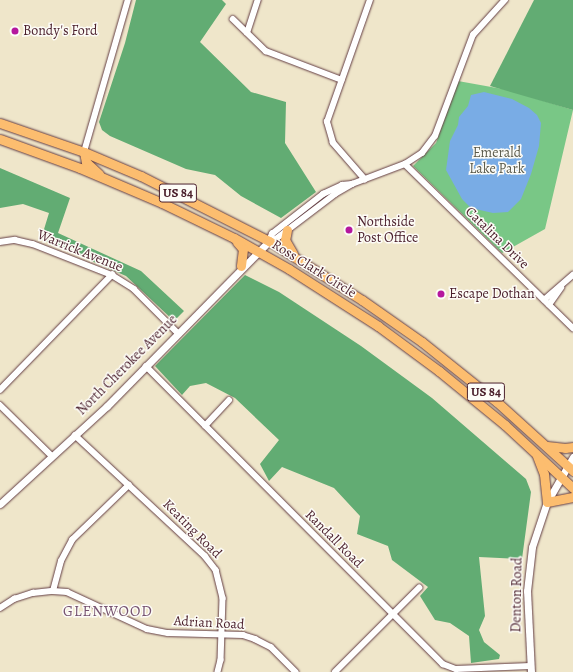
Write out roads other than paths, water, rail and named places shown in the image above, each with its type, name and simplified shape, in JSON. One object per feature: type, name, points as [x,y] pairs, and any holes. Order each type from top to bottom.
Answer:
[{"type":"highway","name":"Ross Clark Circle","points":[[0,122],[84,152],[188,198],[269,241],[407,330],[474,382],[570,468]]},
{"type":"highway","name":"Ross Clark Circle","points":[[0,139],[103,178],[181,212],[258,251],[330,294],[400,341],[465,392],[505,425],[573,488]]},
{"type":"highway","points":[[84,152],[86,162],[103,178]]},
{"type":"highway","points":[[181,212],[188,198]]},
{"type":"highway","points":[[287,230],[285,240],[296,258]]},
{"type":"highway","points":[[234,238],[243,249],[241,266]]},
{"type":"highway","points":[[400,341],[407,330]]},
{"type":"highway","points":[[465,392],[474,382]]},
{"type":"highway","points":[[505,425],[519,421]]},
{"type":"highway","points":[[546,445],[564,448],[573,447]]},
{"type":"highway","points":[[536,453],[544,474],[547,502],[573,497]]},
{"type":"street","points":[[84,152],[128,0]]},
{"type":"street","points":[[247,33],[258,0]]},
{"type":"street","points":[[365,180],[333,143],[327,129],[329,116],[370,0]]},
{"type":"street","name":"North Cherokee Avenue","points":[[269,241],[272,234],[323,194],[342,185],[365,180],[405,164],[422,153],[431,143],[473,36],[505,0]]},
{"type":"street","points":[[233,19],[273,55],[342,80]]},
{"type":"street","name":"Catalina Drive","points":[[405,164],[573,328]]},
{"type":"street","name":"North Cherokee Avenue","points":[[0,504],[75,435],[146,366],[241,266],[269,241],[287,230],[326,199],[352,184]]},
{"type":"street","name":"Warrick Avenue","points":[[0,242],[15,240],[33,244],[112,275],[128,284],[178,333]]},
{"type":"street","points":[[0,390],[112,275]]},
{"type":"street","points":[[544,300],[561,288],[573,276]]},
{"type":"street","points":[[549,305],[561,288]]},
{"type":"street","name":"Randall Road","points":[[146,366],[447,667],[464,669],[531,669]]},
{"type":"street","points":[[205,426],[230,400]]},
{"type":"street","points":[[0,405],[52,456]]},
{"type":"street","name":"Keating Road","points":[[75,435],[213,565],[223,592],[223,634],[218,672]]},
{"type":"street","name":"Denton Road","points":[[531,669],[528,565],[537,527],[547,502],[561,476],[570,468],[573,457]]},
{"type":"street","points":[[54,590],[61,561],[72,540],[128,485]]},
{"type":"street","points":[[336,672],[419,588]]},
{"type":"street","name":"Adrian Road","points":[[0,608],[23,596],[54,590],[75,595],[147,629],[173,633],[243,635],[261,641],[296,672]]},
{"type":"water","points":[[484,92],[512,99],[529,108],[537,115],[541,123],[539,146],[531,174],[521,199],[508,212],[493,213],[471,208],[462,199],[446,170],[450,141],[458,125],[459,117],[468,106],[471,95]]},
{"type":"place","name":"Bondy's Ford","points":[[15,31]]},
{"type":"place","name":"Northside Post Office","points":[[349,230]]},
{"type":"place","name":"Escape Dothan","points":[[441,294]]},
{"type":"district","name":"GLENWOOD","points":[[108,612]]},
{"type":"park label","name":"Emerald Lake Park","points":[[497,162]]}]
